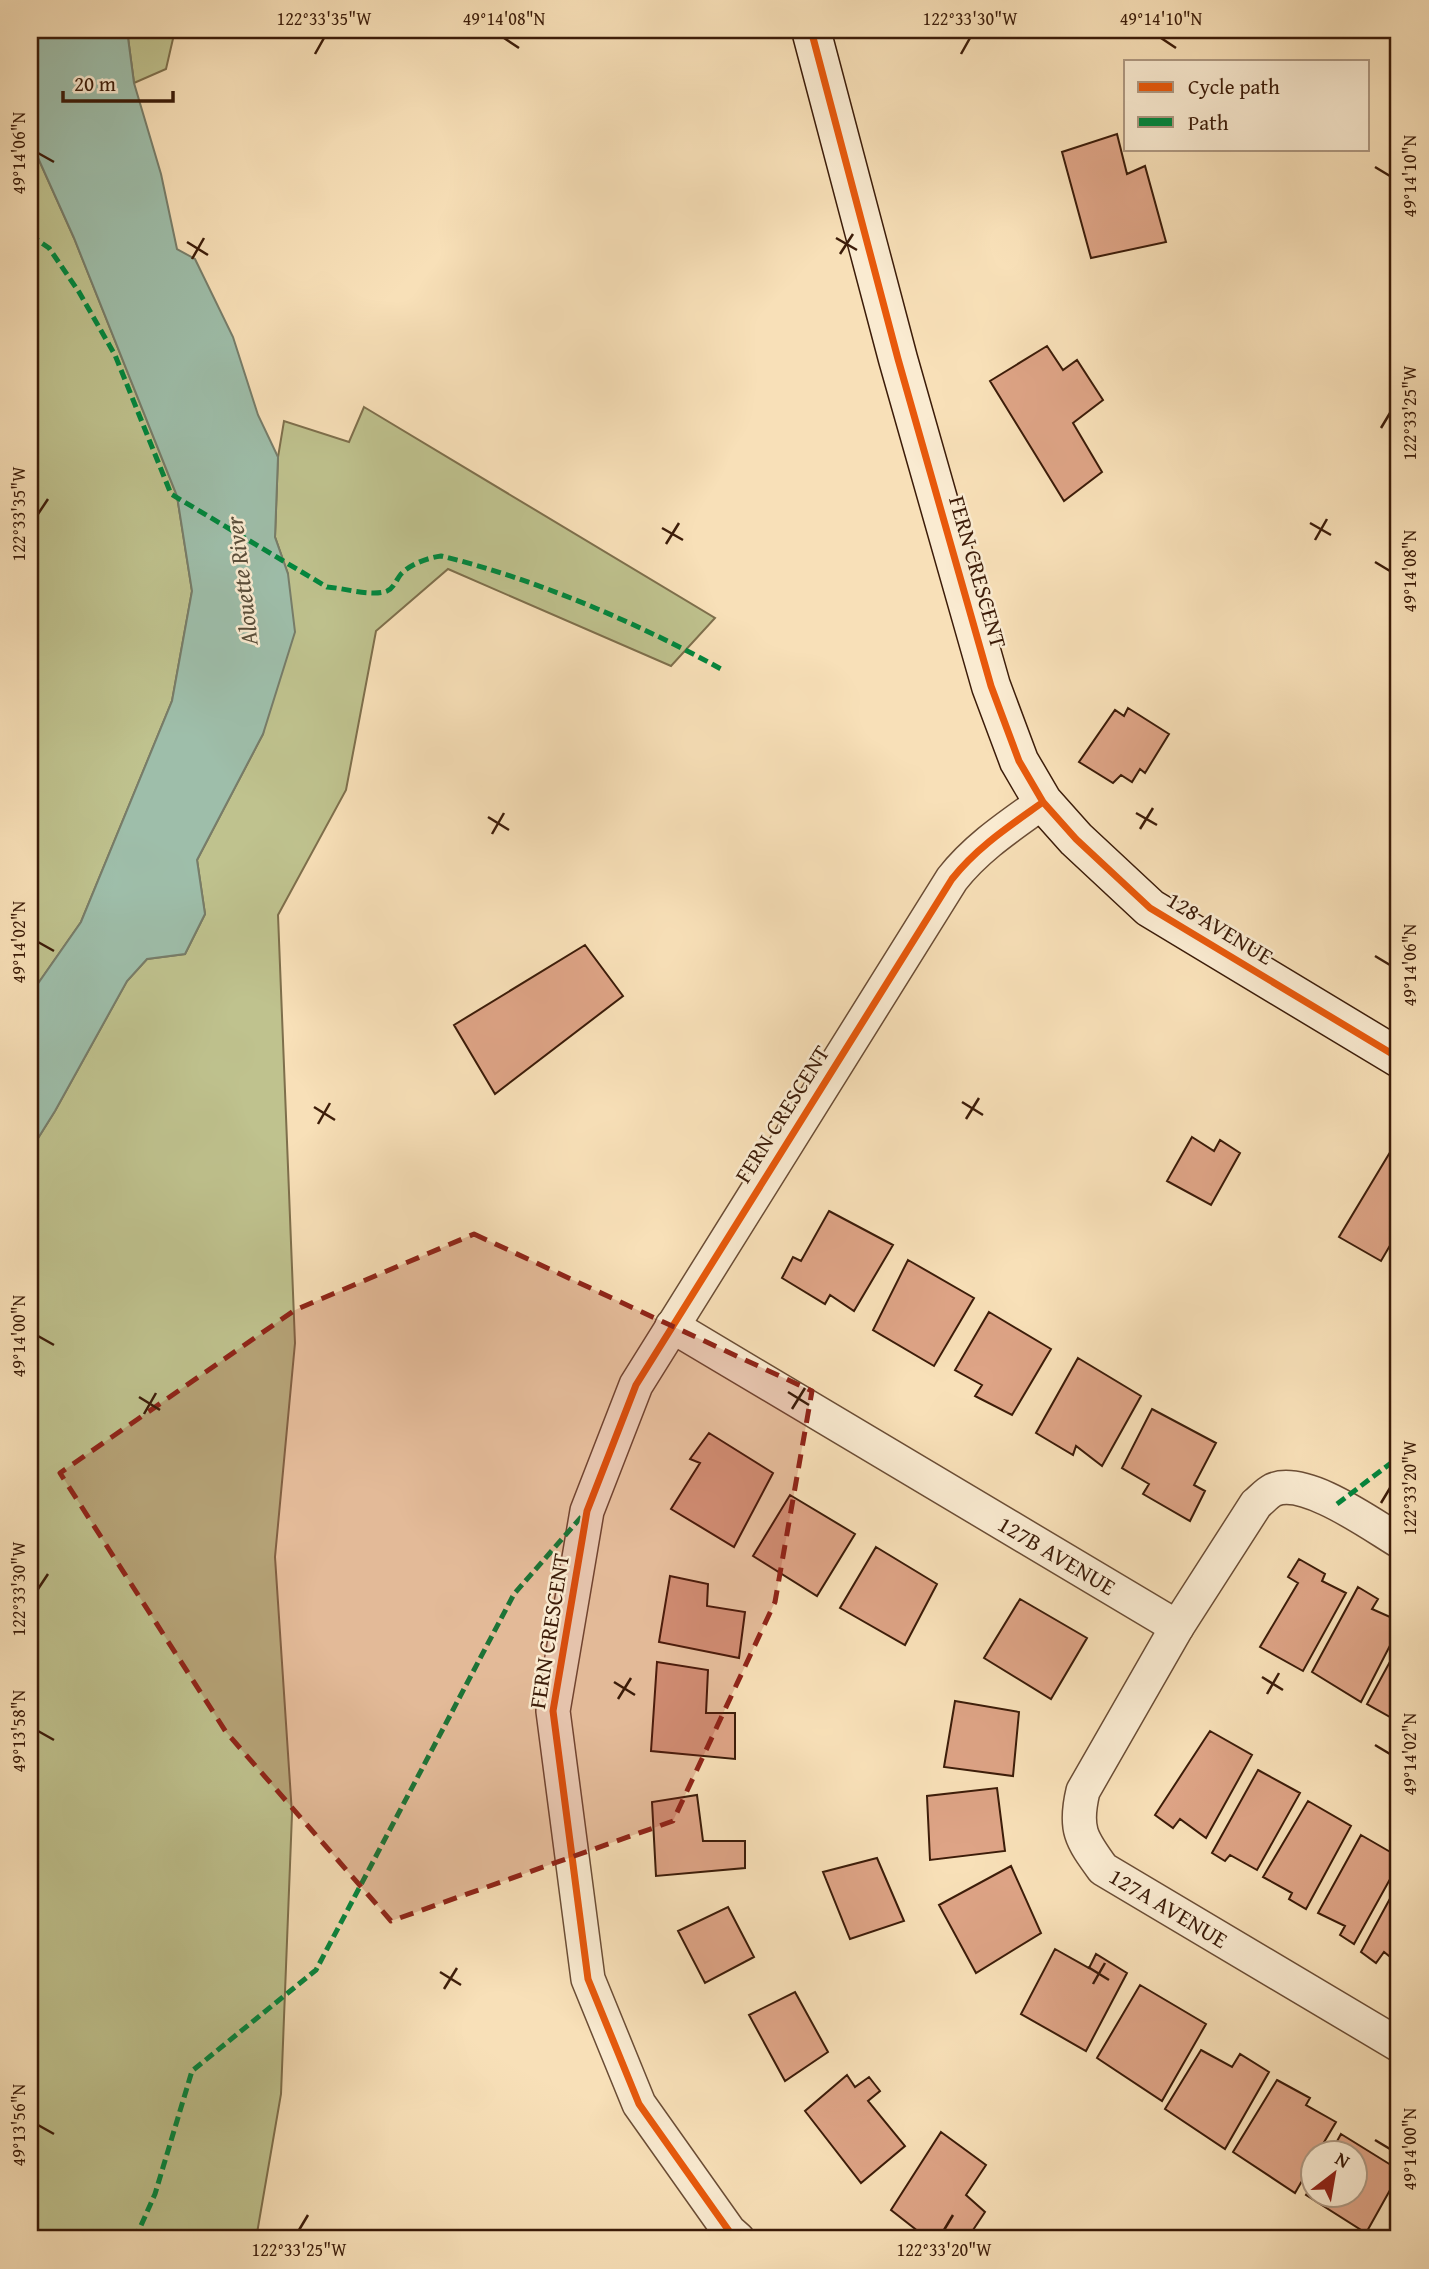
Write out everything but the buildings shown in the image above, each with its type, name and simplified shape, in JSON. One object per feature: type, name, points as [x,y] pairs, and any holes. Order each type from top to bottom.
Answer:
[{"type":"street","name":"FERN CRESCENT","points":[[738,2239],[729,2231],[639,2104],[588,1979],[552,1711],[587,1511],[636,1385],[952,879],[995,837],[1044,802],[1019,761],[991,686],[898,359],[811,30]]},
{"type":"street","name":"128 AVENUE","points":[[1044,802],[1086,848],[1150,908],[1399,1058]]},
{"type":"street","name":"127B AVENUE","points":[[672,1326],[1177,1627]]},
{"type":"street","points":[[1177,1627],[1256,1504],[1274,1489],[1297,1489],[1324,1496],[1399,1541]]},
{"type":"street","name":"127A AVENUE","points":[[1177,1627],[1083,1791],[1077,1816],[1084,1843],[1103,1869],[1399,2045]]},
{"type":"highlighted area","points":[[474,1234],[812,1391],[775,1602],[673,1821],[391,1921],[226,1732],[60,1473],[295,1310]]},
{"type":"green space","points":[[127,30],[175,30],[166,69],[134,83]]},
{"type":"green space","points":[[30,140],[74,238],[177,496],[192,591],[172,701],[81,922],[30,995]]},
{"type":"green space","points":[[364,407],[715,618],[671,666],[448,569],[376,631],[346,790],[278,915],[295,1343],[275,1557],[292,1814],[281,2094],[256,2239],[30,2239],[30,1151],[127,981],[147,959],[185,954],[205,914],[197,860],[263,734],[288,574],[275,537],[278,457],[284,421],[349,442]]},
{"type":"water","name":"Alouette River","points":[[30,30],[127,30],[134,83],[161,174],[177,249],[195,259],[233,337],[258,415],[278,457],[275,537],[288,574],[295,632],[263,734],[197,860],[205,914],[185,954],[147,959],[127,981],[30,1151],[30,995],[81,922],[172,701],[192,591],[177,496],[74,238],[30,140]]},
{"type":"marked path","points":[[30,235],[49,248],[79,292],[115,355],[171,494],[327,587],[381,593],[393,586],[410,567],[441,556],[548,589],[655,635],[721,669]]},
{"type":"marked path","points":[[1337,1504],[1399,1457]]},
{"type":"marked path","points":[[135,2239],[155,2194],[192,2071],[316,1970],[514,1594],[583,1515]]},
{"type":"marked path","points":[[1383,2239],[1399,2213]]},
{"type":"cycle path","points":[[811,30],[898,359],[991,686],[1019,761],[1043,802],[1076,839],[1150,908],[1399,1058]]},
{"type":"cycle path","points":[[738,2239],[729,2231],[639,2104],[588,1979],[553,1711],[587,1511],[636,1385],[952,879],[983,847],[1043,802]]}]
